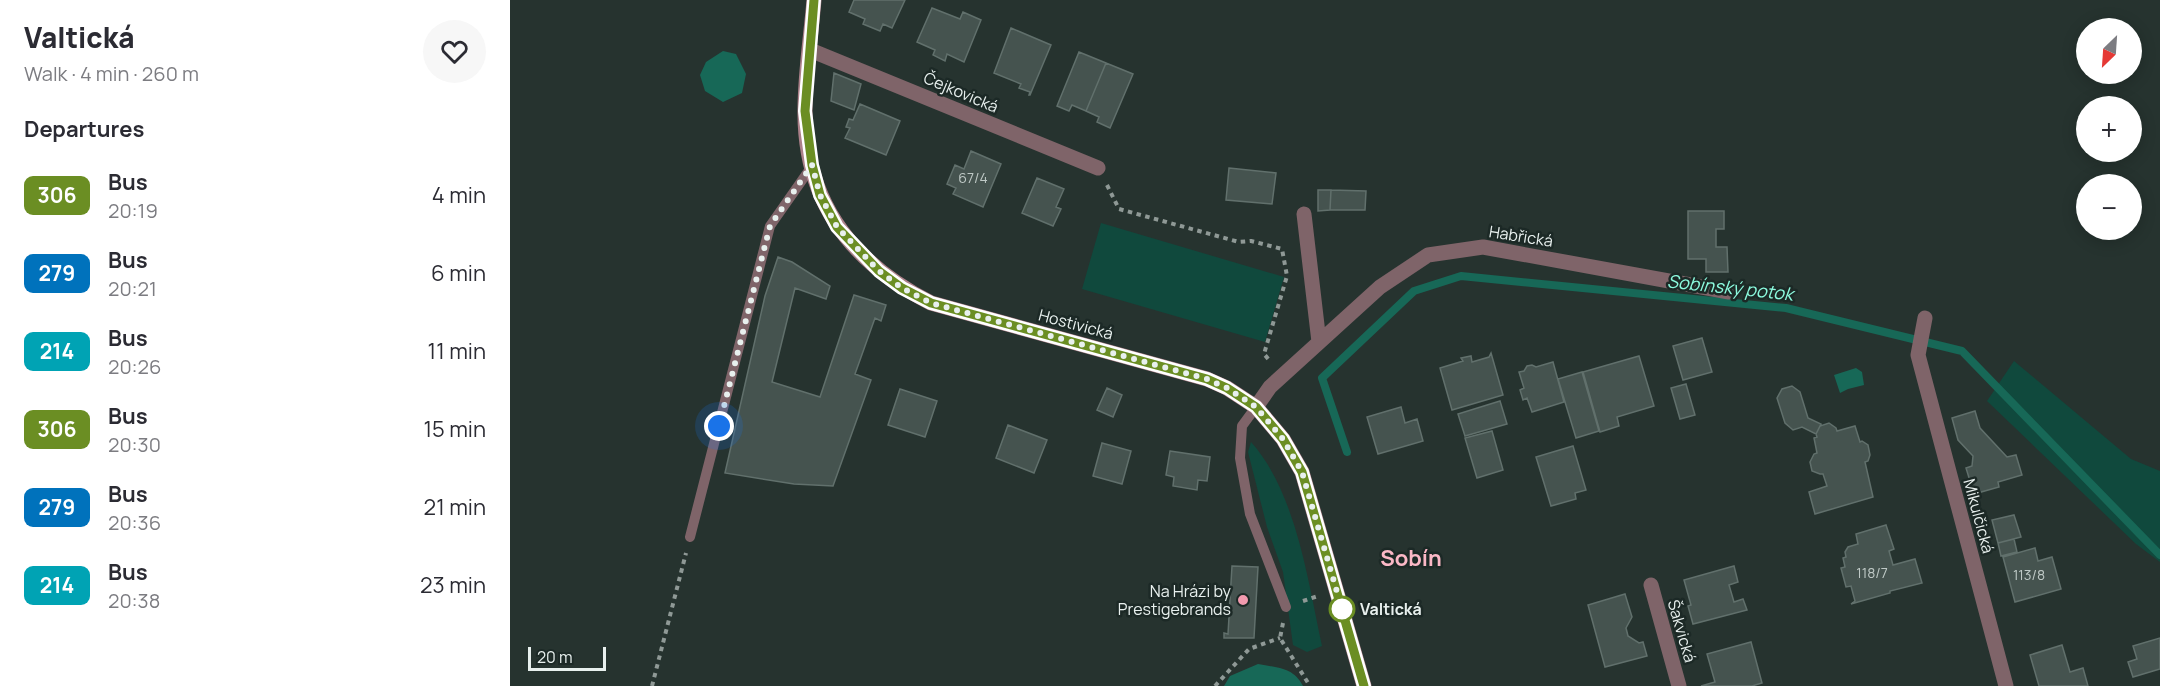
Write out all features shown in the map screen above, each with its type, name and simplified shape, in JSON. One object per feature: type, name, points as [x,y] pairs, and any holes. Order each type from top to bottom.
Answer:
[{"type":"street","name":"Hostivická","points":[[814,0],[805,111],[812,165],[820,195],[837,227],[879,271],[902,288],[931,303],[1207,379],[1227,388],[1256,407],[1283,439],[1302,472],[1364,686]]},
{"type":"street","name":"Čejkovická","points":[[810,50],[1098,168]]},
{"type":"street","points":[[1304,214],[1319,342]]},
{"type":"street","name":"Habřická","points":[[1256,407],[1270,387],[1380,286],[1428,255],[1483,247],[1729,292]]},
{"type":"street","name":"Mikulčická","points":[[1925,318],[1918,356],[2006,686]]},
{"type":"street","name":"Šakvická","points":[[1650,585],[1679,686]]},
{"type":"lane","points":[[690,537],[770,226],[812,165]]},
{"type":"lane","points":[[1256,407],[1242,426],[1240,458],[1250,514],[1286,607]]},
{"type":"path","points":[[1098,168],[1119,209],[1239,242],[1251,241],[1282,249],[1287,276],[1264,354],[1276,367]]},
{"type":"path","points":[[652,686],[690,537]]},
{"type":"path","points":[[1286,607],[1280,638],[1310,686]]},
{"type":"path","points":[[1215,686],[1249,649],[1280,638]]},
{"type":"shaded area","points":[[723,51],[736,54],[746,74],[742,93],[723,102],[705,91],[700,75],[706,62]]},
{"type":"shaded area","points":[[1101,223],[1284,277],[1265,342],[1082,289]]},
{"type":"shaded area","points":[[2014,361],[2131,459],[2160,471],[2160,562],[2136,544],[1987,401]]},
{"type":"shaded area","points":[[1856,368],[1862,372],[1864,385],[1840,393],[1834,375]]},
{"type":"shaded area","points":[[1251,442],[1266,462],[1279,486],[1298,538],[1322,646],[1307,652],[1293,645],[1283,572],[1267,527],[1248,452]]},
{"type":"shaded area","points":[[1258,664],[1290,672],[1303,686],[1224,686],[1230,676]]},
{"type":"building","points":[[854,0],[905,0],[892,28],[883,24],[880,31],[863,24],[865,19],[849,12]]},
{"type":"building","points":[[932,8],[960,19],[963,12],[981,20],[964,62],[947,54],[945,61],[933,55],[935,50],[917,42]]},
{"type":"building","points":[[1011,28],[1051,45],[1030,95],[1030,92],[1019,88],[1021,84],[994,73]]},
{"type":"building","points":[[1079,52],[1106,63],[1086,111],[1072,105],[1069,111],[1057,106]]},
{"type":"building","points":[[1106,63],[1133,74],[1110,128],[1097,122],[1099,117],[1086,111]]},
{"type":"building","points":[[834,73],[861,84],[854,110],[831,101]]},
{"type":"building","points":[[860,104],[900,121],[886,155],[845,138],[850,128],[846,127],[849,119],[853,120]]},
{"type":"building","points":[[971,151],[1001,164],[983,207],[953,194],[956,188],[947,184],[955,165],[964,169]]},
{"type":"building","points":[[1229,168],[1276,173],[1272,204],[1226,200]]},
{"type":"building","points":[[1037,178],[1064,189],[1056,207],[1061,209],[1053,226],[1022,213]]},
{"type":"building","points":[[1318,190],[1331,190],[1330,210],[1318,211]]},
{"type":"building","points":[[1331,190],[1366,191],[1365,210],[1330,210]]},
{"type":"building","points":[[1688,211],[1724,211],[1724,229],[1716,229],[1716,247],[1727,247],[1728,272],[1706,272],[1706,259],[1688,259]]},
{"type":"building","points":[[778,257],[792,262],[830,286],[826,299],[795,288],[772,382],[820,397],[854,295],[886,305],[881,321],[875,318],[855,374],[871,380],[833,486],[794,484],[725,473],[765,296]]},
{"type":"building","points":[[1702,338],[1712,372],[1683,380],[1673,346]]},
{"type":"building","points":[[1491,353],[1503,395],[1452,410],[1440,368],[1463,361],[1461,358],[1471,356],[1472,362],[1489,357]]},
{"type":"building","points":[[1639,356],[1654,406],[1617,417],[1619,426],[1600,432],[1583,372]]},
{"type":"building","points":[[1553,362],[1564,402],[1532,412],[1527,398],[1523,400],[1520,390],[1524,388],[1519,372],[1524,371],[1527,366],[1536,367]]},
{"type":"building","points":[[1582,372],[1599,431],[1576,438],[1558,379]]},
{"type":"building","points":[[1686,384],[1695,415],[1680,419],[1671,388]]},
{"type":"building","points":[[1792,386],[1800,392],[1808,418],[1821,424],[1816,434],[1802,427],[1793,430],[1785,423],[1777,398],[1782,389]]},
{"type":"building","points":[[1107,388],[1122,395],[1113,417],[1097,410]]},
{"type":"building","points":[[900,389],[937,401],[925,437],[888,425]]},
{"type":"building","points":[[1500,401],[1507,424],[1465,436],[1458,414]]},
{"type":"building","points":[[1401,407],[1405,423],[1417,419],[1423,441],[1378,454],[1367,417]]},
{"type":"building","points":[[1975,411],[1980,428],[2007,457],[2016,455],[2022,475],[1998,482],[1999,487],[1974,494],[1966,468],[1972,466],[1973,456],[1958,440],[1952,418]]},
{"type":"building","points":[[1829,423],[1837,431],[1855,426],[1860,442],[1868,445],[1870,455],[1868,461],[1865,462],[1873,497],[1815,514],[1809,492],[1827,486],[1823,474],[1812,471],[1810,462],[1817,453],[1814,438],[1817,437],[1820,426]]},
{"type":"building","points":[[1008,425],[1047,440],[1034,473],[996,458]]},
{"type":"building","points":[[1492,431],[1503,470],[1477,478],[1465,438]]},
{"type":"building","points":[[1102,443],[1131,451],[1122,484],[1093,476]]},
{"type":"building","points":[[1573,446],[1586,490],[1575,493],[1576,499],[1551,506],[1536,457]]},
{"type":"building","points":[[1170,451],[1210,457],[1207,481],[1198,480],[1197,490],[1173,486],[1174,477],[1166,475]]},
{"type":"building","points":[[2014,515],[2021,537],[1998,543],[1992,520]]},
{"type":"building","points":[[1886,525],[1894,549],[1889,551],[1893,565],[1915,559],[1922,583],[1851,604],[1855,601],[1851,586],[1846,587],[1841,568],[1845,567],[1843,558],[1846,557],[1845,552],[1848,547],[1858,544],[1856,534]]},
{"type":"building","points":[[2014,539],[2017,552],[2001,556],[1998,543]]},
{"type":"building","points":[[2035,548],[2038,561],[2052,557],[2061,589],[2015,602],[2003,557]]},
{"type":"building","name":"Na Hrázi by Prestigebrands","points":[[1232,566],[1258,567],[1254,638],[1224,638],[1224,633],[1228,634]]},
{"type":"building","points":[[1734,566],[1738,582],[1729,585],[1734,602],[1743,599],[1747,610],[1693,624],[1688,606],[1691,605],[1684,580]]},
{"type":"building","points":[[1625,594],[1632,617],[1626,628],[1628,636],[1639,643],[1643,642],[1647,656],[1605,667],[1588,605]]},
{"type":"building","points":[[2160,638],[2160,669],[2133,677],[2128,662],[2137,659],[2133,646]]},
{"type":"building","points":[[1751,642],[1762,683],[1752,686],[1701,686],[1715,682],[1707,654]]},
{"type":"building","points":[[2062,645],[2070,672],[2083,668],[2088,686],[2039,686],[2030,655]]},
{"type":"waterway","name":"Sobínský potok","points":[[1347,452],[1322,378],[1414,291],[1461,276],[1786,308],[1962,351],[2160,555]]},
{"type":"bus line","name":"306","points":[[814,0],[805,111],[807,137],[820,195],[837,227],[879,271],[902,288],[931,303],[1207,379],[1227,388],[1256,407],[1283,439],[1302,472],[1364,686]]},
{"type":"place","name":"Na Hrázi by Prestigebrands","points":[[1243,600]]},
{"type":"place","name":"Valtická","points":[[1342,609]]},
{"type":"district","name":"Sobín","points":[[1411,558]]},
{"type":"route","points":[[719,426],[770,226],[812,165],[820,195],[837,227],[879,271],[902,288],[931,303],[1207,379],[1227,388],[1256,407],[1283,439],[1302,472],[1342,609]]}]
